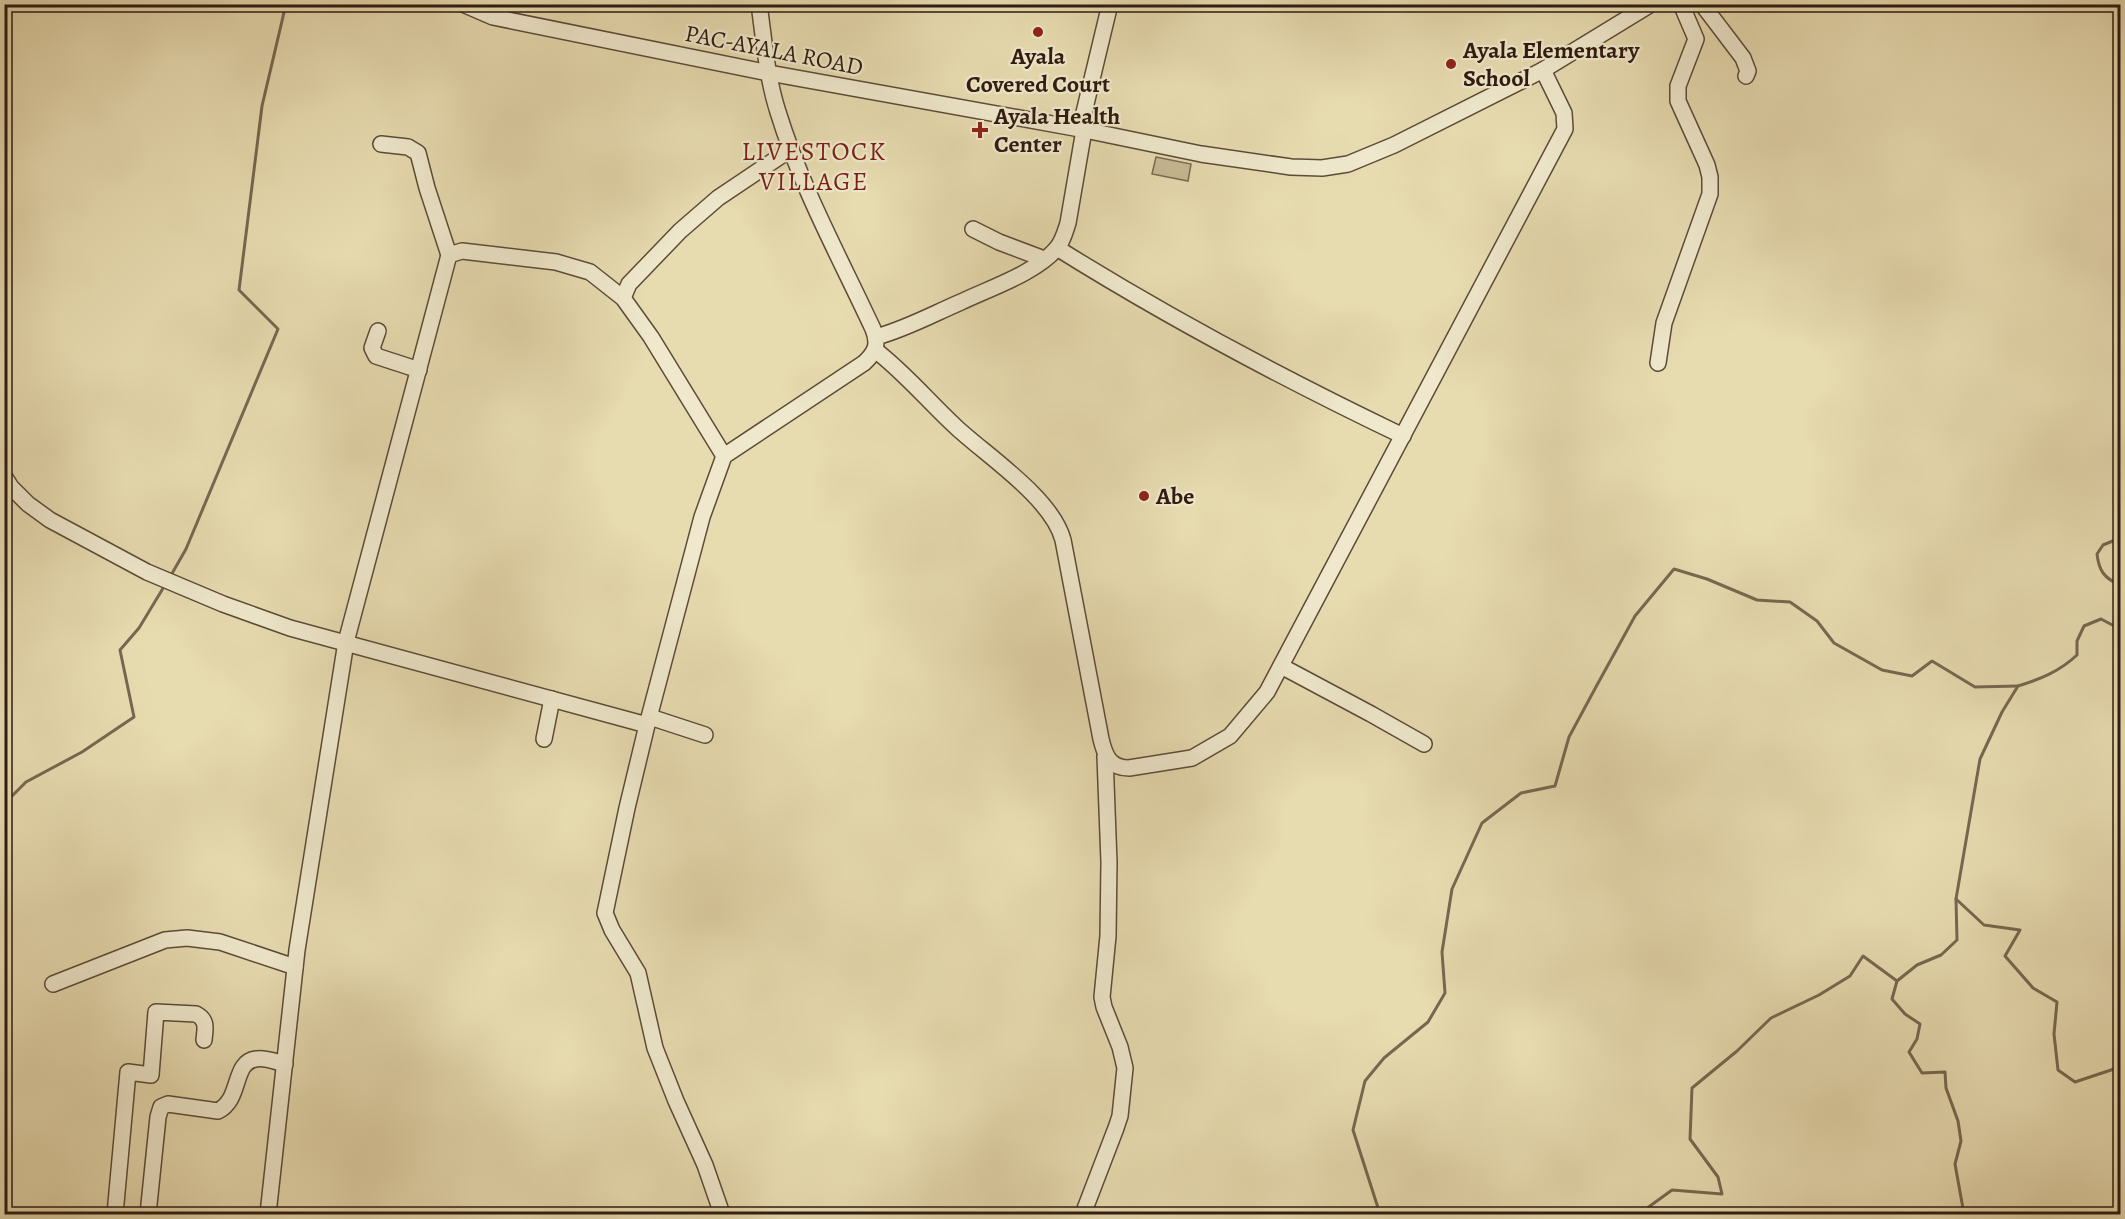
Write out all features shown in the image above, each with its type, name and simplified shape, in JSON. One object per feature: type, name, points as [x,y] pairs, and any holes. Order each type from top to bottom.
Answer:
[{"type":"street","name":"PAC-AYALA ROAD","points":[[463,4],[493,17],[769,74],[1082,130],[1201,154],[1291,167],[1322,168],[1348,164],[1394,145],[1543,70],[1651,4]]},
{"type":"street","points":[[759,4],[769,74],[791,149],[876,344],[957,428],[1020,482],[1037,500],[1058,529],[1063,540],[1106,756],[1109,862],[1108,936],[1102,997],[1125,1068],[1120,1116],[1083,1215]]},
{"type":"street","points":[[722,1215],[705,1165],[675,1101],[656,1048],[638,973],[612,930],[605,913],[627,808],[699,528],[724,456],[856,368],[872,356],[876,344],[900,329],[1009,280],[1044,259],[1057,248],[1068,224],[1082,130],[1110,4]]},
{"type":"street","points":[[1659,363],[1664,323],[1710,194],[1707,165],[1678,101],[1678,86],[1696,39],[1681,4]]},
{"type":"street","points":[[1702,4],[1743,58],[1748,71],[1746,76]]},
{"type":"street","points":[[1106,756],[1115,766],[1121,768],[1192,758],[1230,736],[1267,692],[1565,129],[1564,112],[1543,70]]},
{"type":"street","points":[[268,1215],[295,967],[346,642],[449,255],[418,153],[408,147],[381,144]]},
{"type":"street","points":[[623,298],[629,284],[680,231],[718,198],[791,149]]},
{"type":"street","points":[[973,229],[999,242],[1044,259]]},
{"type":"street","points":[[1057,248],[1208,337],[1402,436]]},
{"type":"street","points":[[449,255],[462,251],[556,262],[590,272],[623,298],[651,337],[724,456]]},
{"type":"street","points":[[378,331],[372,348],[376,356],[419,370]]},
{"type":"street","points":[[4,476],[11,487],[28,504],[50,520],[147,572],[234,608],[290,628],[552,699],[705,735]]},
{"type":"street","points":[[1281,666],[1424,744]]},
{"type":"street","points":[[544,739],[552,699]]},
{"type":"street","points":[[53,984],[165,940],[188,938],[220,942],[295,967]]},
{"type":"street","points":[[115,1215],[128,1072],[151,1074],[156,1012],[196,1014],[202,1017],[205,1021],[204,1040]]},
{"type":"street","points":[[148,1215],[161,1107],[168,1104],[218,1111],[225,1108],[232,1098],[243,1066],[249,1060],[262,1059],[285,1064]]},
{"type":"shaded area","points":[[1156,157],[1191,164],[1188,181],[1152,174]]},
{"type":"waterway","points":[[170,577],[186,549],[278,329],[239,290],[262,106],[286,4]]},
{"type":"waterway","points":[[2120,538],[2103,545],[2097,554],[2103,573],[2120,585]]},
{"type":"waterway","points":[[1380,1214],[1353,1130],[1365,1081],[1384,1058],[1428,1022],[1445,993],[1442,952],[1452,889],[1482,823],[1521,793],[1555,786],[1569,737],[1597,685],[1635,616],[1674,569],[1707,579],[1757,600],[1790,602],[1817,621],[1834,643],[1882,670],[1912,676],[1932,661],[1975,687],[2018,686]]},
{"type":"waterway","points":[[4,804],[26,782],[82,752],[134,717],[120,650],[139,628],[165,585]]},
{"type":"waterway","points":[[1964,1214],[1955,1164],[1961,1141],[1958,1121],[1946,1088],[1945,1072],[1922,1073],[1909,1052],[1917,1039],[1920,1024],[1905,1014],[1892,999],[1897,981],[1917,965],[1941,955],[1957,940],[1956,899],[1980,759],[2002,712],[2018,686],[2050,674],[2077,655],[2077,641],[2084,626],[2101,619],[2120,629]]},
{"type":"waterway","points":[[1956,899],[1984,925],[2020,930],[2005,956],[2033,988],[2057,1002],[2054,1034],[2058,1070],[2075,1082],[2120,1067]]},
{"type":"waterway","points":[[1639,1214],[1672,1190],[1722,1194],[1718,1177],[1690,1139],[1692,1088],[1737,1051],[1771,1018],[1819,995],[1850,976],[1863,956],[1897,981]]},
{"type":"place","name":"Ayala Covered Court","points":[[1038,32]]},
{"type":"place","name":"Ayala Elementary School","points":[[1451,64]]},
{"type":"place","name":"Ayala Health Center","points":[[980,130]]},
{"type":"place","name":"Abe","points":[[1144,496]]},
{"type":"district","name":"LIVESTOCK VILLAGE","points":[[814,166]]}]
